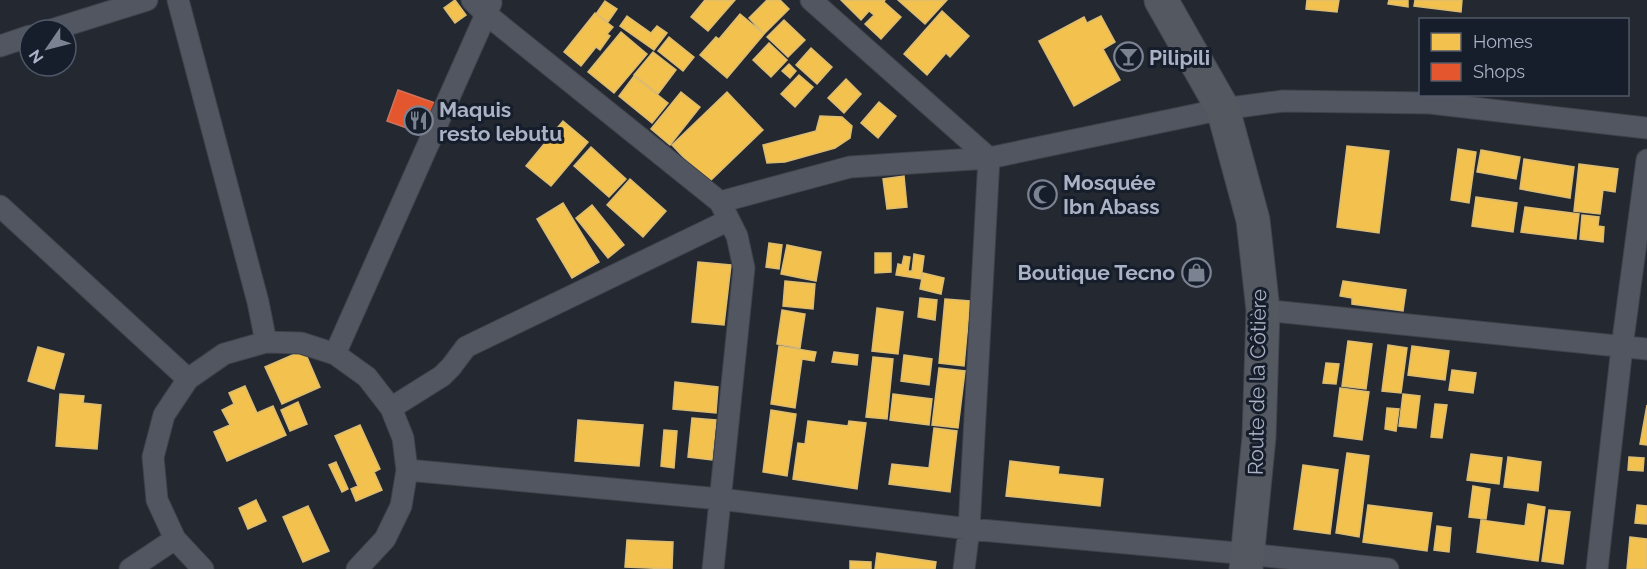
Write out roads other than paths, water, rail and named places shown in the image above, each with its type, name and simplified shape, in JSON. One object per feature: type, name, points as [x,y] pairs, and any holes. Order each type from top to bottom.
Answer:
[{"type":"main road","name":"Route de la Côtière","points":[[1161,0],[1223,109],[1253,220],[1263,310],[1259,437],[1247,561]]},
{"type":"street","points":[[78,20],[122,3],[147,0]]},
{"type":"street","points":[[178,0],[258,302],[266,342]]},
{"type":"street","points":[[811,0],[989,158]]},
{"type":"street","points":[[335,354],[484,5],[725,211],[737,236],[744,268],[712,569]]},
{"type":"street","points":[[0,46],[18,40]]},
{"type":"street","points":[[392,408],[442,376],[466,347],[725,211],[850,167],[989,158],[1223,109],[1283,101],[1430,103],[1647,128]]},
{"type":"street","points":[[964,569],[969,529],[989,158]]},
{"type":"street","points":[[1597,569],[1622,347],[1647,160]]},
{"type":"street","points":[[0,206],[188,379]]},
{"type":"street","points":[[1263,310],[1647,350]]},
{"type":"street","points":[[203,569],[175,539],[157,500],[153,457],[164,415],[188,379],[224,354],[266,342],[301,343],[335,354],[367,376],[392,408],[403,438],[407,470],[401,506],[385,539],[357,569]]},
{"type":"street","points":[[407,470],[720,499],[1247,561],[1388,569]]},
{"type":"street","points":[[130,569],[175,539]]},
{"type":"place","name":"Pilipili","points":[[1128,57]]},
{"type":"place","name":"Maquis resto lebutu","points":[[418,121]]},
{"type":"place","name":"Mosquée Ibn Abass","points":[[1042,194]]},
{"type":"place","name":"Boutique Tecno","points":[[1196,272]]}]
